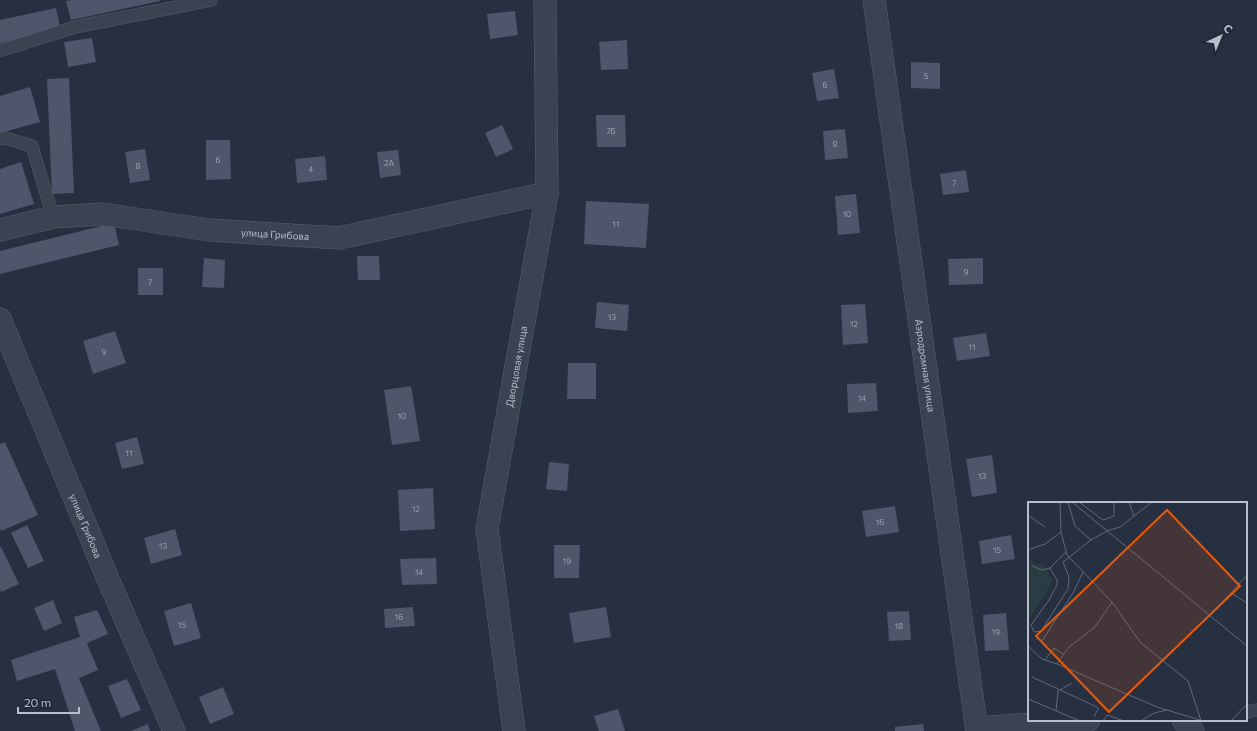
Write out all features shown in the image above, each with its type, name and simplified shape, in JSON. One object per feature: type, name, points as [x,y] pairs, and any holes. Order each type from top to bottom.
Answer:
[{"type":"street","name":"Дворцовая улица","points":[[514,731],[487,529],[547,193],[546,0]]},
{"type":"street","name":"Аэродромная улица","points":[[874,0],[977,729]]},
{"type":"street","name":"улица Грибова","points":[[0,230],[53,217],[103,214],[209,230],[339,238],[547,193]]},
{"type":"street","name":"улица Грибова","points":[[0,319],[108,579],[174,731]]},
{"type":"street","points":[[977,729],[1076,721]]},
{"type":"street","points":[[1184,721],[1193,731]]},
{"type":"lane","points":[[2,50],[75,27],[211,0]]},
{"type":"lane","points":[[0,139],[4,138],[32,146],[53,217]]},
{"type":"lane","points":[[1247,712],[1257,710]]},
{"type":"building","points":[[66,1],[160,1],[71,20]]},
{"type":"building","points":[[56,8],[61,31],[0,43],[0,20]]},
{"type":"building","points":[[515,11],[518,35],[490,39],[487,14]]},
{"type":"building","points":[[92,38],[96,62],[68,67],[64,42]]},
{"type":"building","points":[[627,40],[628,69],[601,70],[599,42]]},
{"type":"building","points":[[911,62],[940,63],[940,89],[911,88]]},
{"type":"building","points":[[834,69],[839,98],[817,101],[812,73]]},
{"type":"building","points":[[69,78],[74,193],[52,194],[47,79]]},
{"type":"building","points":[[30,87],[40,122],[0,133],[0,96]]},
{"type":"building","points":[[596,115],[625,115],[626,147],[597,147]]},
{"type":"building","points":[[502,125],[513,149],[496,157],[485,133]]},
{"type":"building","points":[[845,129],[848,158],[825,160],[823,131]]},
{"type":"building","points":[[206,140],[230,140],[231,179],[206,180]]},
{"type":"building","points":[[145,149],[150,180],[130,183],[125,152]]},
{"type":"building","points":[[398,150],[401,175],[380,178],[377,152]]},
{"type":"building","points":[[325,156],[327,180],[297,183],[295,159]]},
{"type":"building","points":[[21,162],[34,204],[0,214],[0,169]]},
{"type":"building","points":[[966,170],[969,192],[943,195],[940,174]]},
{"type":"building","points":[[856,194],[860,233],[838,235],[835,196]]},
{"type":"building","points":[[586,201],[649,204],[646,248],[584,244]]},
{"type":"building","points":[[114,223],[119,245],[0,274],[0,251]]},
{"type":"building","points":[[357,256],[379,256],[380,280],[358,280]]},
{"type":"building","points":[[204,258],[225,260],[224,288],[202,287]]},
{"type":"building","points":[[983,258],[983,284],[949,285],[948,259]]},
{"type":"building","points":[[138,268],[163,268],[163,295],[138,295]]},
{"type":"building","points":[[597,302],[629,305],[627,331],[595,328]]},
{"type":"building","points":[[865,304],[868,343],[843,345],[841,305]]},
{"type":"building","points":[[115,331],[126,363],[93,374],[83,341]]},
{"type":"building","points":[[986,333],[990,356],[957,361],[953,338]]},
{"type":"building","points":[[568,363],[596,363],[596,399],[567,399]]},
{"type":"building","points":[[876,383],[878,411],[848,413],[847,384]]},
{"type":"building","points":[[411,386],[420,441],[392,445],[384,390]]},
{"type":"building","points":[[137,437],[144,464],[122,469],[115,443]]},
{"type":"building","points":[[5,442],[38,515],[1,531],[0,444]]},
{"type":"building","points":[[992,455],[997,493],[972,497],[966,459]]},
{"type":"building","points":[[549,462],[569,464],[567,491],[546,489]]},
{"type":"building","points":[[433,488],[435,529],[400,531],[398,490]]},
{"type":"building","points":[[895,506],[899,532],[866,537],[862,511]]},
{"type":"building","points":[[27,525],[44,561],[28,568],[11,533]]},
{"type":"building","points":[[175,529],[182,555],[151,564],[144,538]]},
{"type":"building","points":[[1011,535],[1015,559],[982,564],[979,541]]},
{"type":"building","points":[[554,545],[580,545],[579,578],[554,578]]},
{"type":"building","points":[[1,547],[19,584],[1,592],[0,548]]},
{"type":"building","points":[[436,558],[437,584],[402,585],[400,559]]},
{"type":"building","points":[[53,600],[62,623],[44,631],[34,608]]},
{"type":"building","points":[[191,603],[201,638],[174,646],[164,611]]},
{"type":"building","points":[[413,607],[415,626],[385,628],[384,609]]},
{"type":"building","points":[[606,607],[611,637],[574,643],[569,613]]},
{"type":"building","points":[[97,610],[108,634],[87,643],[98,670],[79,678],[101,731],[75,731],[55,669],[17,681],[11,660],[80,637],[74,617]]},
{"type":"building","points":[[909,611],[911,640],[889,641],[887,612]]},
{"type":"building","points":[[1006,613],[1009,650],[985,651],[983,615]]},
{"type":"building","points":[[127,679],[141,710],[121,718],[108,686]]},
{"type":"building","points":[[223,687],[234,714],[210,724],[199,697]]},
{"type":"building","points":[[618,709],[625,731],[599,731],[594,716]]},
{"type":"building","points":[[148,724],[150,731],[131,731]]},
{"type":"building","points":[[923,724],[924,731],[895,731],[895,727]]}]
